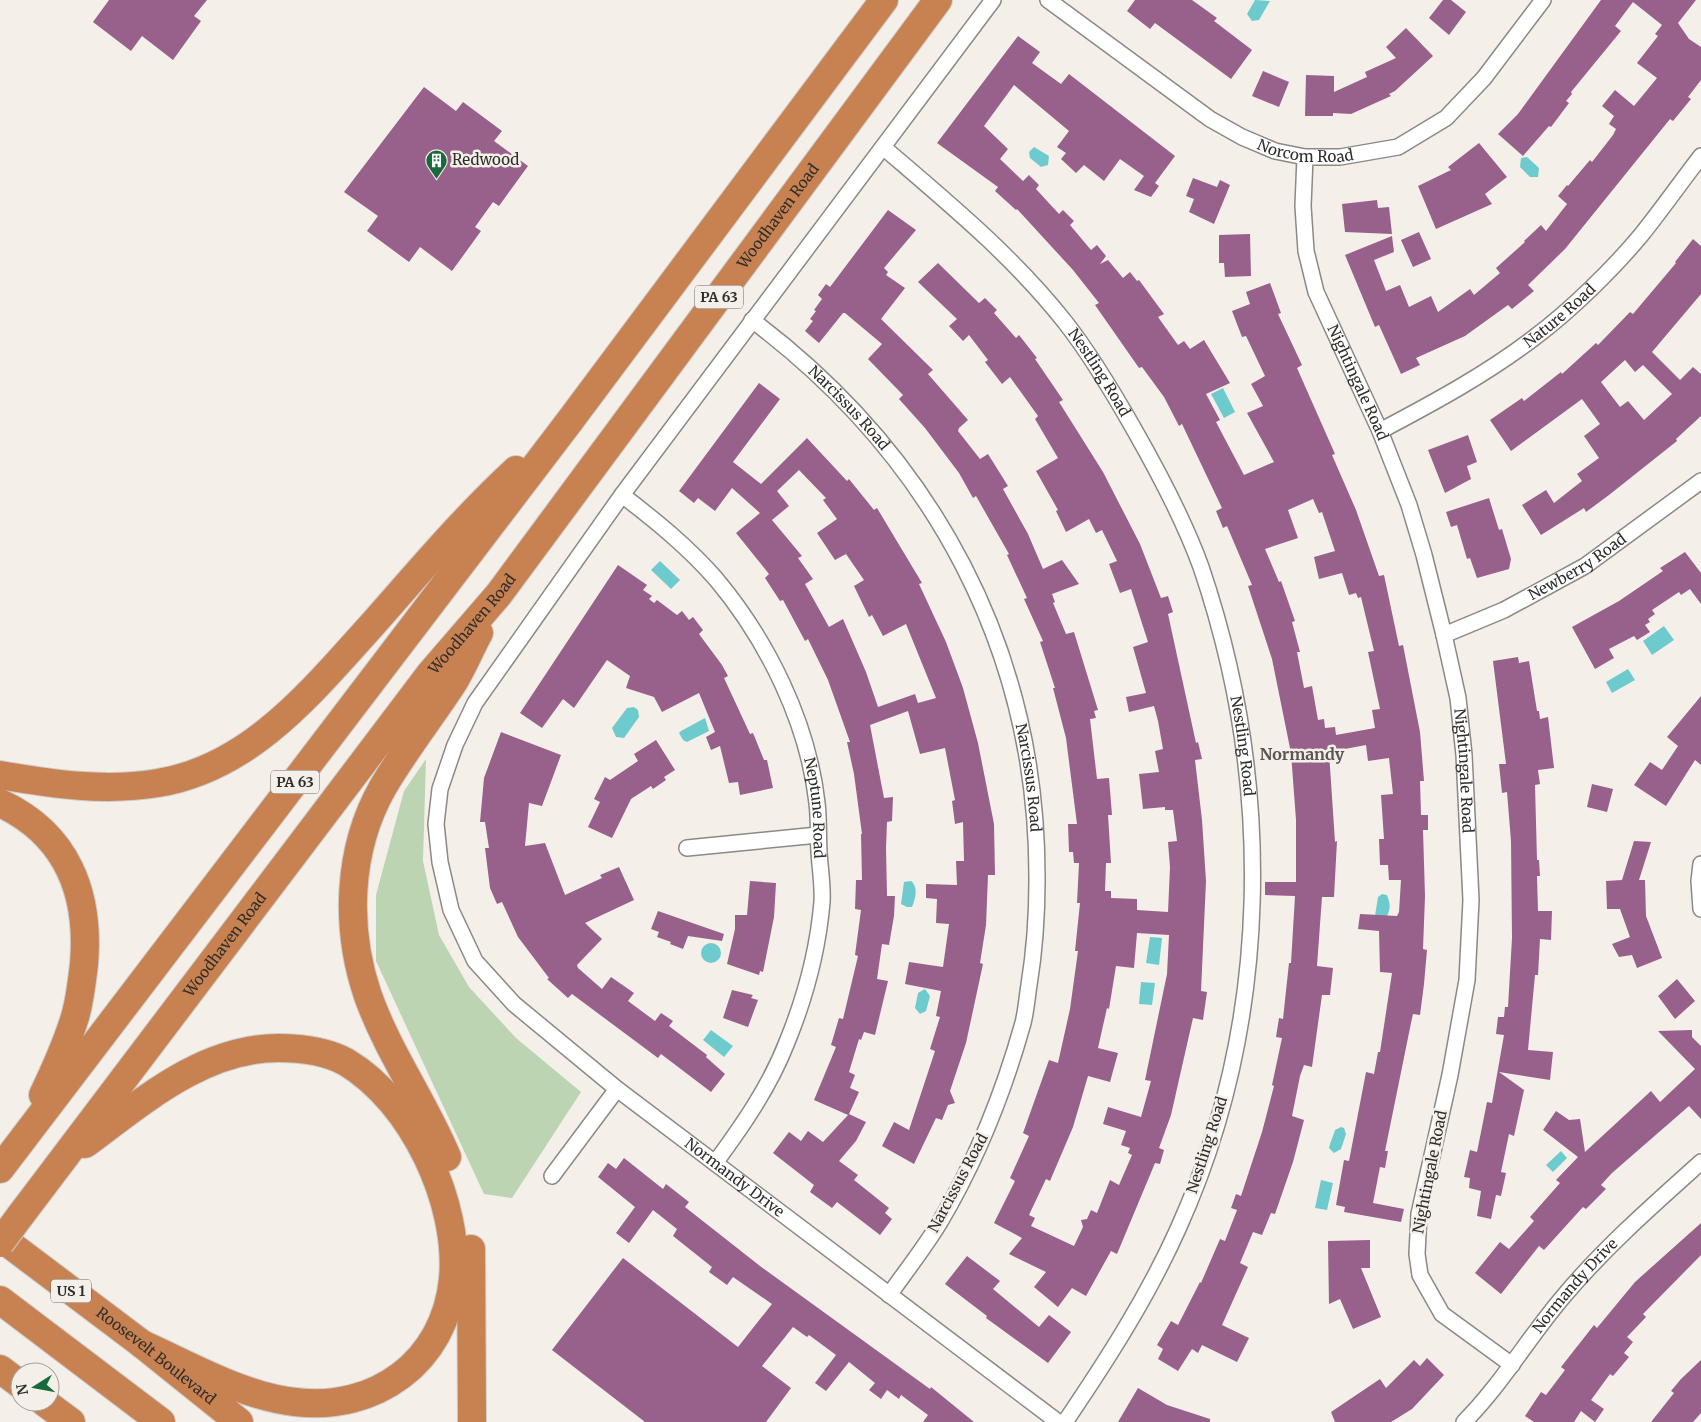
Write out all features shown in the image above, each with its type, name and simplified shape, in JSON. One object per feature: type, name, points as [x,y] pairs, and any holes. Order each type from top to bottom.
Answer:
[{"type":"highway","name":"PA 63","points":[[0,1169],[569,422],[884,0]]},
{"type":"highway","name":"Woodhaven Road","points":[[0,1243],[430,674],[500,594],[938,0]]},
{"type":"highway","points":[[0,775],[82,787],[125,787],[158,783],[202,771],[253,743],[274,727],[314,689],[484,500],[569,422]]},
{"type":"highway","name":"PA 63","points":[[472,1422],[472,1262],[466,1217],[461,1195],[444,1151],[368,997],[356,950],[353,898],[359,848],[366,823],[382,788],[454,681],[500,594]]},
{"type":"highway","points":[[0,803],[27,818],[55,845],[76,881],[85,922],[82,979],[76,1016],[54,1073],[21,1142]]},
{"type":"highway","points":[[60,1163],[171,1082],[196,1069],[240,1053],[277,1048],[313,1051],[331,1055],[358,1070],[389,1099],[404,1118],[428,1158],[449,1220],[454,1262],[453,1280],[445,1316],[436,1334],[415,1364],[402,1377],[370,1394],[353,1399],[297,1403],[277,1400],[246,1390],[142,1344]]},
{"type":"highway","name":"Roosevelt Boulevard","points":[[0,1237],[142,1344],[239,1422]]},
{"type":"highway","points":[[0,1300],[161,1422]]},
{"type":"highway","points":[[0,1368],[10,1376]]},
{"type":"highway","points":[[58,1412],[71,1422]]},
{"type":"street","points":[[622,495],[993,0]]},
{"type":"street","name":"Norcom Road","points":[[1048,0],[1210,119],[1242,137],[1275,151],[1305,157],[1340,157],[1398,147],[1446,118],[1484,78],[1543,0]]},
{"type":"street","name":"Nestling Road","points":[[883,147],[990,239],[1065,322],[1118,400],[1164,483],[1200,565],[1226,653],[1247,760],[1253,836],[1252,927],[1243,1013],[1224,1094],[1204,1160],[1179,1226],[1145,1297],[1105,1363],[1065,1422]]},
{"type":"street","name":"Nature Road","points":[[1380,431],[1445,396],[1536,336],[1579,298],[1641,235],[1701,156]]},
{"type":"street","name":"Nightingale Road","points":[[1305,157],[1303,206],[1306,251],[1316,292],[1380,431],[1409,505],[1424,556],[1458,698],[1464,755],[1471,900],[1467,980],[1450,1075],[1419,1214],[1417,1254],[1420,1275],[1442,1314],[1512,1365]]},
{"type":"street","name":"Narcissus Road","points":[[752,320],[790,348],[881,439],[921,494],[954,545],[980,599],[1004,660],[1020,716],[1033,787],[1038,858],[1037,931],[1024,1022],[986,1132],[940,1222],[889,1295]]},
{"type":"street","name":"Newberry Road","points":[[1444,636],[1504,610],[1585,566],[1701,481]]},
{"type":"street","name":"Neptune Road","points":[[622,495],[670,532],[715,579],[742,614],[766,655],[796,717],[806,750],[817,802],[822,901],[811,970],[787,1043],[754,1111],[715,1163]]},
{"type":"street","name":"Normandy Drive","points":[[622,495],[475,703],[455,745],[440,789],[436,824],[440,862],[450,910],[475,961],[514,1004],[617,1089],[1058,1422]]},
{"type":"street","points":[[687,848],[818,835]]},
{"type":"street","points":[[1701,864],[1699,881],[1701,909]]},
{"type":"street","points":[[552,1176],[617,1089]]},
{"type":"street","name":"Normandy Drive","points":[[1464,1422],[1486,1400],[1562,1298],[1608,1247],[1701,1162]]},
{"type":"green space","points":[[426,759],[423,861],[439,935],[469,987],[516,1038],[581,1092],[512,1198],[484,1194],[376,961],[376,895],[404,791]]},
{"type":"water","points":[[1255,0],[1270,1],[1259,20],[1252,21],[1247,14]]},
{"type":"water","points":[[1034,147],[1049,156],[1048,165],[1041,167],[1030,158],[1029,152]]},
{"type":"water","points":[[1527,157],[1539,168],[1538,177],[1530,177],[1520,167],[1521,158]]},
{"type":"water","points":[[1223,388],[1235,412],[1224,418],[1211,394]]},
{"type":"water","points":[[660,561],[680,580],[671,589],[651,570]]},
{"type":"water","points":[[1664,626],[1674,640],[1652,655],[1643,641]]},
{"type":"water","points":[[1628,669],[1635,680],[1612,693],[1606,682]]},
{"type":"water","points":[[634,707],[638,710],[639,717],[624,738],[616,737],[612,728],[627,708]]},
{"type":"water","points":[[705,718],[709,731],[687,742],[683,740],[679,733],[681,731]]},
{"type":"water","points":[[911,881],[916,890],[915,897],[912,907],[907,907],[901,904],[904,882]]},
{"type":"water","points":[[1382,894],[1387,895],[1388,898],[1390,906],[1388,913],[1387,916],[1375,916],[1378,897]]},
{"type":"water","points":[[1150,937],[1162,938],[1159,965],[1146,963]]},
{"type":"water","points":[[707,943],[715,943],[721,949],[721,957],[715,963],[707,963],[701,957],[701,949]]},
{"type":"water","points":[[1141,982],[1155,983],[1152,1005],[1139,1004]]},
{"type":"water","points":[[925,989],[930,996],[926,1011],[920,1014],[915,1008],[918,993]]},
{"type":"water","points":[[711,1030],[733,1046],[724,1057],[703,1040]]},
{"type":"water","points":[[1341,1127],[1344,1128],[1346,1134],[1341,1149],[1334,1153],[1329,1146],[1335,1130]]},
{"type":"water","points":[[1561,1151],[1567,1158],[1553,1172],[1546,1165]]},
{"type":"water","points":[[1321,1180],[1333,1183],[1327,1210],[1315,1208]]},
{"type":"building","points":[[109,0],[207,0],[194,16],[201,21],[173,60],[142,36],[131,51],[93,22]]},
{"type":"building","points":[[1135,0],[1192,0],[1217,18],[1214,21],[1252,50],[1231,79],[1155,23],[1150,29],[1127,11]]},
{"type":"building","points":[[1443,0],[1451,0],[1466,12],[1449,35],[1429,18]]},
{"type":"building","points":[[1601,0],[1696,0],[1678,23],[1689,39],[1701,47],[1701,80],[1688,97],[1691,99],[1673,121],[1670,119],[1565,249],[1528,285],[1534,291],[1512,309],[1508,305],[1465,336],[1416,358],[1420,365],[1401,374],[1379,325],[1375,327],[1345,255],[1392,236],[1394,252],[1374,260],[1386,291],[1400,285],[1409,307],[1431,296],[1438,312],[1470,289],[1474,295],[1500,273],[1496,268],[1541,225],[1546,231],[1567,204],[1558,196],[1590,160],[1592,162],[1616,129],[1609,124],[1614,116],[1602,106],[1615,90],[1634,106],[1657,78],[1637,63],[1658,36],[1655,34],[1662,25],[1633,2],[1615,26],[1621,31],[1571,92],[1572,94],[1566,101],[1569,103],[1551,127],[1549,126],[1523,156],[1498,134],[1518,114]]},
{"type":"building","points":[[1406,28],[1433,56],[1395,91],[1389,94],[1391,96],[1351,114],[1333,113],[1333,116],[1305,116],[1306,75],[1334,76],[1334,92],[1367,77],[1365,72],[1396,58],[1386,47]]},
{"type":"building","points":[[1018,36],[1040,52],[1032,63],[1061,84],[1069,74],[1175,156],[1155,183],[1159,186],[1151,197],[1134,190],[1144,176],[1120,159],[1104,181],[1084,165],[1076,173],[1061,159],[1066,153],[1057,147],[1069,131],[1014,85],[984,126],[1008,149],[1000,159],[1023,181],[1029,175],[1039,185],[1036,189],[1059,214],[1063,210],[1074,221],[1070,225],[1091,250],[1097,245],[1106,256],[1100,264],[1108,260],[1123,278],[1130,272],[1137,281],[1139,280],[1164,314],[1158,317],[1178,345],[1184,341],[1190,349],[1204,340],[1230,383],[1206,394],[1220,420],[1216,422],[1244,475],[1274,462],[1247,413],[1263,406],[1251,384],[1265,376],[1246,336],[1242,337],[1232,311],[1250,304],[1246,292],[1270,283],[1281,313],[1278,314],[1302,365],[1297,368],[1335,454],[1332,455],[1356,510],[1379,576],[1384,575],[1399,646],[1403,645],[1420,732],[1424,781],[1420,781],[1421,815],[1428,815],[1428,830],[1423,830],[1425,896],[1423,949],[1427,950],[1420,1015],[1413,1014],[1385,1151],[1388,1151],[1385,1168],[1380,1167],[1373,1203],[1404,1209],[1401,1222],[1344,1212],[1345,1207],[1336,1205],[1344,1160],[1349,1161],[1366,1072],[1374,1074],[1378,1052],[1380,1052],[1392,973],[1380,972],[1379,931],[1358,929],[1360,914],[1397,916],[1399,912],[1401,880],[1389,880],[1388,865],[1380,865],[1379,839],[1384,839],[1381,795],[1393,794],[1389,758],[1368,761],[1366,745],[1329,752],[1335,842],[1337,841],[1334,897],[1322,897],[1317,966],[1333,968],[1330,995],[1322,995],[1312,1067],[1304,1065],[1300,1076],[1292,1116],[1304,1120],[1293,1162],[1275,1214],[1271,1213],[1262,1235],[1253,1232],[1240,1263],[1248,1267],[1222,1325],[1249,1338],[1237,1362],[1202,1345],[1198,1353],[1192,1349],[1178,1371],[1158,1359],[1163,1349],[1157,1345],[1171,1321],[1178,1325],[1201,1283],[1220,1239],[1225,1241],[1237,1210],[1231,1208],[1236,1194],[1241,1196],[1262,1132],[1274,1086],[1272,1085],[1282,1038],[1276,1037],[1279,1018],[1283,1019],[1289,963],[1291,963],[1295,896],[1265,895],[1265,882],[1296,882],[1296,820],[1291,753],[1272,659],[1248,586],[1252,585],[1227,526],[1223,528],[1216,511],[1222,508],[1182,424],[1179,426],[1164,397],[1142,367],[1139,368],[1095,305],[1099,303],[1073,270],[1017,209],[995,191],[998,187],[937,143]],"holes":[[[1313,499],[1319,513],[1322,512],[1335,551],[1314,557],[1319,579],[1342,573],[1349,595],[1356,593],[1358,598],[1361,597],[1374,651],[1368,652],[1380,709],[1372,710],[1375,728],[1336,735],[1335,727],[1325,728],[1324,719],[1318,720],[1312,686],[1304,688],[1297,652],[1300,652],[1292,622],[1295,621],[1281,581],[1279,582],[1265,549],[1298,538],[1288,510]]]},
{"type":"building","points":[[1263,71],[1289,82],[1279,107],[1252,96]]},
{"type":"building","name":"Redwood","points":[[424,87],[456,111],[463,102],[502,131],[494,141],[528,166],[499,206],[493,202],[475,227],[481,231],[452,271],[420,247],[409,262],[367,231],[378,216],[344,192]]},
{"type":"building","points":[[1479,143],[1507,177],[1485,194],[1492,204],[1436,229],[1418,186],[1451,170],[1448,167]]},
{"type":"building","points":[[1193,178],[1217,187],[1220,180],[1230,185],[1214,224],[1189,212],[1194,199],[1186,196]]},
{"type":"building","points":[[1377,200],[1378,208],[1389,207],[1392,234],[1345,232],[1342,204]]},
{"type":"building","points":[[888,210],[916,230],[884,268],[888,272],[886,275],[905,288],[881,319],[933,370],[928,374],[968,420],[958,431],[980,459],[988,454],[1008,486],[1003,489],[1028,534],[1043,569],[1062,560],[1079,584],[1052,594],[1055,602],[1053,603],[1066,634],[1074,632],[1098,710],[1094,711],[1096,718],[1090,719],[1097,779],[1109,778],[1112,815],[1108,815],[1111,863],[1106,863],[1105,891],[1111,891],[1111,898],[1137,899],[1137,910],[1168,912],[1170,867],[1168,842],[1177,841],[1173,810],[1165,810],[1165,807],[1143,809],[1139,774],[1159,772],[1155,751],[1163,749],[1154,706],[1129,712],[1126,697],[1146,693],[1133,647],[1148,642],[1131,589],[1120,593],[1109,564],[1117,561],[1102,530],[1096,533],[1089,519],[1066,532],[1056,511],[1058,510],[1036,471],[1058,458],[1035,419],[1038,416],[1010,377],[1002,384],[985,362],[988,360],[969,335],[963,341],[949,326],[957,319],[918,282],[938,263],[979,303],[985,298],[997,310],[994,313],[1016,338],[1019,335],[1037,358],[1035,359],[1063,400],[1059,402],[1103,472],[1140,544],[1161,598],[1168,596],[1173,612],[1168,614],[1196,743],[1198,742],[1202,759],[1195,760],[1202,820],[1206,881],[1201,991],[1207,992],[1203,1020],[1193,1018],[1171,1115],[1159,1148],[1164,1150],[1160,1164],[1155,1163],[1117,1254],[1111,1251],[1086,1296],[1072,1288],[1058,1307],[1034,1287],[1046,1272],[1009,1254],[1022,1238],[994,1223],[1015,1181],[1010,1178],[1029,1136],[1023,1133],[1049,1060],[1058,1063],[1070,1009],[1078,951],[1075,951],[1080,903],[1077,903],[1079,863],[1074,863],[1073,852],[1069,852],[1068,824],[1077,824],[1066,738],[1053,688],[1055,688],[1040,642],[1043,641],[1024,599],[1027,598],[1007,555],[1009,554],[976,496],[973,498],[959,473],[925,428],[899,399],[903,395],[868,359],[882,344],[845,313],[843,313],[819,343],[805,331],[813,321],[810,319],[822,299],[818,295],[826,284],[830,287]],"holes":[[[1137,933],[1169,935],[1167,974],[1145,1080],[1151,1081],[1141,1117],[1108,1107],[1103,1124],[1126,1131],[1121,1145],[1130,1148],[1128,1153],[1132,1155],[1119,1185],[1110,1180],[1097,1213],[1091,1210],[1087,1219],[1081,1220],[1083,1227],[1074,1246],[1031,1226],[1035,1218],[1029,1215],[1046,1179],[1050,1181],[1073,1127],[1088,1076],[1110,1082],[1118,1053],[1098,1048],[1107,1008],[1109,1009],[1116,966],[1134,968]]]},
{"type":"building","points":[[1419,232],[1431,259],[1413,267],[1401,240]]},
{"type":"building","points":[[1250,234],[1251,276],[1225,277],[1224,263],[1219,263],[1219,235]]},
{"type":"building","points":[[1693,239],[1701,246],[1701,294],[1652,352],[1680,380],[1693,367],[1701,374],[1701,416],[1676,439],[1677,441],[1609,495],[1586,512],[1584,508],[1541,535],[1522,505],[1546,490],[1554,503],[1582,481],[1577,474],[1599,458],[1584,436],[1600,424],[1582,399],[1511,451],[1490,420],[1522,398],[1524,401],[1561,372],[1562,374],[1596,343],[1598,345],[1630,312],[1633,314]],"holes":[[[1625,360],[1635,372],[1643,365],[1672,394],[1644,420],[1628,401],[1620,407],[1601,382]]]},
{"type":"building","points":[[759,383],[780,399],[733,462],[761,484],[807,438],[847,481],[849,479],[874,510],[877,508],[922,583],[919,584],[946,642],[963,688],[978,743],[994,824],[995,875],[988,875],[986,925],[980,963],[983,964],[966,1043],[950,1091],[955,1103],[948,1105],[942,1120],[936,1118],[914,1164],[882,1146],[894,1122],[909,1130],[935,1051],[930,1049],[940,1017],[936,1016],[941,991],[905,984],[909,962],[943,967],[949,924],[936,923],[937,899],[926,898],[926,884],[957,885],[956,861],[964,861],[963,822],[955,824],[952,801],[955,800],[945,748],[920,754],[908,711],[870,725],[884,798],[893,797],[892,821],[887,822],[886,848],[887,896],[895,896],[894,916],[889,945],[882,944],[877,979],[888,981],[875,1035],[864,1032],[861,1040],[859,1039],[849,1072],[855,1075],[850,1088],[859,1092],[849,1114],[866,1122],[856,1141],[839,1161],[858,1175],[854,1180],[889,1208],[885,1213],[892,1219],[880,1235],[837,1202],[832,1208],[810,1192],[814,1185],[773,1153],[789,1132],[801,1141],[808,1131],[823,1142],[848,1115],[814,1100],[836,1047],[831,1045],[839,1018],[843,1019],[858,956],[855,955],[861,910],[855,909],[856,880],[862,880],[862,834],[854,774],[847,742],[850,742],[828,680],[808,639],[805,641],[783,600],[780,601],[765,578],[769,574],[736,533],[760,513],[732,488],[715,511],[698,498],[694,503],[679,491]],"holes":[[[799,470],[826,498],[823,500],[837,519],[817,533],[835,560],[846,554],[864,580],[854,586],[869,617],[872,615],[883,636],[906,624],[936,698],[918,703],[915,694],[878,707],[866,672],[843,619],[829,627],[805,584],[813,579],[798,558],[802,556],[772,520],[789,506],[777,491]]]},
{"type":"building","points":[[1468,435],[1477,462],[1467,466],[1471,479],[1445,493],[1428,450]]},
{"type":"building","points":[[1489,498],[1499,530],[1502,529],[1511,559],[1509,569],[1477,578],[1470,558],[1467,559],[1457,525],[1451,527],[1446,512]]},
{"type":"building","points":[[1685,552],[1701,573],[1701,604],[1690,589],[1681,595],[1679,592],[1652,610],[1655,614],[1648,619],[1650,622],[1645,625],[1650,632],[1637,640],[1634,636],[1609,649],[1614,658],[1595,669],[1572,627],[1619,601],[1663,571],[1660,568]]},
{"type":"building","points":[[618,565],[647,585],[643,590],[652,596],[649,599],[654,603],[657,600],[677,615],[682,611],[689,620],[693,617],[703,630],[699,634],[728,676],[724,678],[750,734],[753,733],[764,760],[767,760],[773,788],[740,795],[738,782],[729,783],[720,746],[711,750],[706,737],[715,732],[699,693],[662,712],[654,697],[626,688],[630,676],[607,660],[574,708],[563,699],[542,728],[520,713]]},
{"type":"building","points":[[1518,657],[1519,663],[1529,661],[1540,719],[1548,717],[1554,768],[1538,770],[1540,784],[1535,785],[1537,860],[1539,860],[1540,876],[1537,876],[1538,911],[1552,911],[1551,940],[1540,939],[1538,975],[1535,975],[1528,1050],[1553,1052],[1550,1080],[1499,1072],[1524,1090],[1514,1136],[1509,1134],[1501,1172],[1506,1173],[1501,1196],[1496,1195],[1491,1219],[1477,1216],[1481,1191],[1469,1188],[1470,1178],[1464,1177],[1470,1150],[1477,1152],[1487,1102],[1492,1103],[1504,1035],[1496,1034],[1498,1017],[1504,1017],[1505,1007],[1508,1007],[1512,938],[1511,841],[1507,792],[1502,793],[1499,764],[1506,764],[1493,661]]},
{"type":"building","points":[[1701,696],[1701,765],[1695,760],[1666,806],[1634,785],[1650,762],[1662,770],[1678,746],[1667,737]]},
{"type":"building","points":[[501,732],[561,755],[542,806],[529,803],[525,846],[545,843],[565,895],[602,878],[600,875],[619,867],[634,900],[585,923],[602,939],[577,965],[578,968],[602,989],[611,977],[634,993],[628,1001],[655,1021],[661,1013],[673,1021],[669,1026],[707,1055],[706,1057],[725,1074],[711,1092],[661,1054],[658,1058],[572,994],[568,998],[547,979],[549,978],[518,937],[502,902],[497,904],[490,888],[485,848],[489,848],[485,822],[480,822],[484,778]]},
{"type":"building","points":[[656,740],[675,770],[664,777],[666,780],[653,789],[651,786],[631,799],[612,838],[588,827],[600,802],[594,799],[605,777],[610,780],[638,761],[634,754]]},
{"type":"building","points":[[1592,784],[1613,789],[1607,812],[1587,807]]},
{"type":"building","points":[[1634,841],[1651,842],[1639,880],[1645,880],[1646,916],[1662,958],[1637,968],[1632,955],[1619,957],[1612,944],[1630,937],[1620,909],[1607,909],[1606,881],[1622,880]]},
{"type":"building","points":[[750,881],[776,883],[774,917],[763,972],[760,971],[759,975],[727,964],[735,929],[735,915],[747,915]]},
{"type":"building","points":[[658,911],[724,934],[722,941],[688,936],[683,949],[670,944],[671,942],[657,937],[659,932],[651,929]]},
{"type":"building","points":[[1677,979],[1695,1001],[1675,1019],[1658,996]]},
{"type":"building","points":[[732,990],[753,995],[751,998],[758,1000],[748,1027],[723,1018]]},
{"type":"building","points":[[1692,1030],[1692,1037],[1701,1046],[1701,1119],[1689,1106],[1612,1173],[1601,1185],[1606,1189],[1586,1209],[1583,1207],[1544,1250],[1539,1246],[1501,1294],[1475,1273],[1500,1242],[1509,1249],[1534,1221],[1530,1217],[1560,1183],[1556,1180],[1578,1157],[1543,1130],[1556,1111],[1569,1120],[1580,1119],[1585,1152],[1651,1091],[1660,1102],[1695,1069],[1658,1031]]},
{"type":"building","points":[[624,1158],[663,1189],[666,1184],[689,1202],[685,1207],[760,1266],[930,1389],[931,1387],[974,1422],[923,1422],[928,1415],[901,1395],[899,1399],[887,1390],[881,1399],[869,1390],[875,1383],[849,1362],[826,1391],[815,1383],[836,1355],[809,1335],[807,1337],[793,1327],[762,1366],[791,1388],[766,1422],[645,1422],[552,1350],[623,1258],[738,1347],[772,1304],[733,1277],[727,1285],[709,1272],[712,1267],[673,1236],[677,1229],[653,1210],[629,1243],[616,1233],[635,1207],[598,1177],[608,1163],[616,1169]]},
{"type":"building","points":[[1701,1223],[1701,1255],[1643,1314],[1646,1317],[1627,1337],[1633,1342],[1624,1353],[1629,1357],[1613,1376],[1610,1374],[1591,1400],[1604,1409],[1595,1422],[1581,1411],[1574,1422],[1534,1422],[1525,1416],[1541,1392],[1546,1395],[1565,1370],[1561,1367],[1594,1325],[1597,1328],[1635,1282]]},
{"type":"building","points":[[1370,1240],[1370,1268],[1361,1268],[1381,1317],[1353,1329],[1340,1299],[1329,1304],[1328,1241]]},
{"type":"building","points":[[967,1256],[1000,1281],[993,1289],[1039,1327],[1049,1315],[1071,1332],[1048,1363],[986,1318],[987,1316],[945,1284]]},
{"type":"building","points":[[1427,1358],[1444,1375],[1412,1409],[1391,1422],[1335,1422],[1331,1412],[1380,1379],[1386,1388],[1414,1360],[1420,1366]]},
{"type":"building","points":[[1701,1360],[1701,1413],[1693,1422],[1651,1422],[1674,1393],[1671,1391]]},
{"type":"building","points":[[1138,1388],[1167,1405],[1210,1419],[1210,1422],[1118,1422]]},
{"type":"place","name":"Redwood","points":[[436,179]]},
{"type":"district","name":"Normandy","points":[[1302,754]]}]
